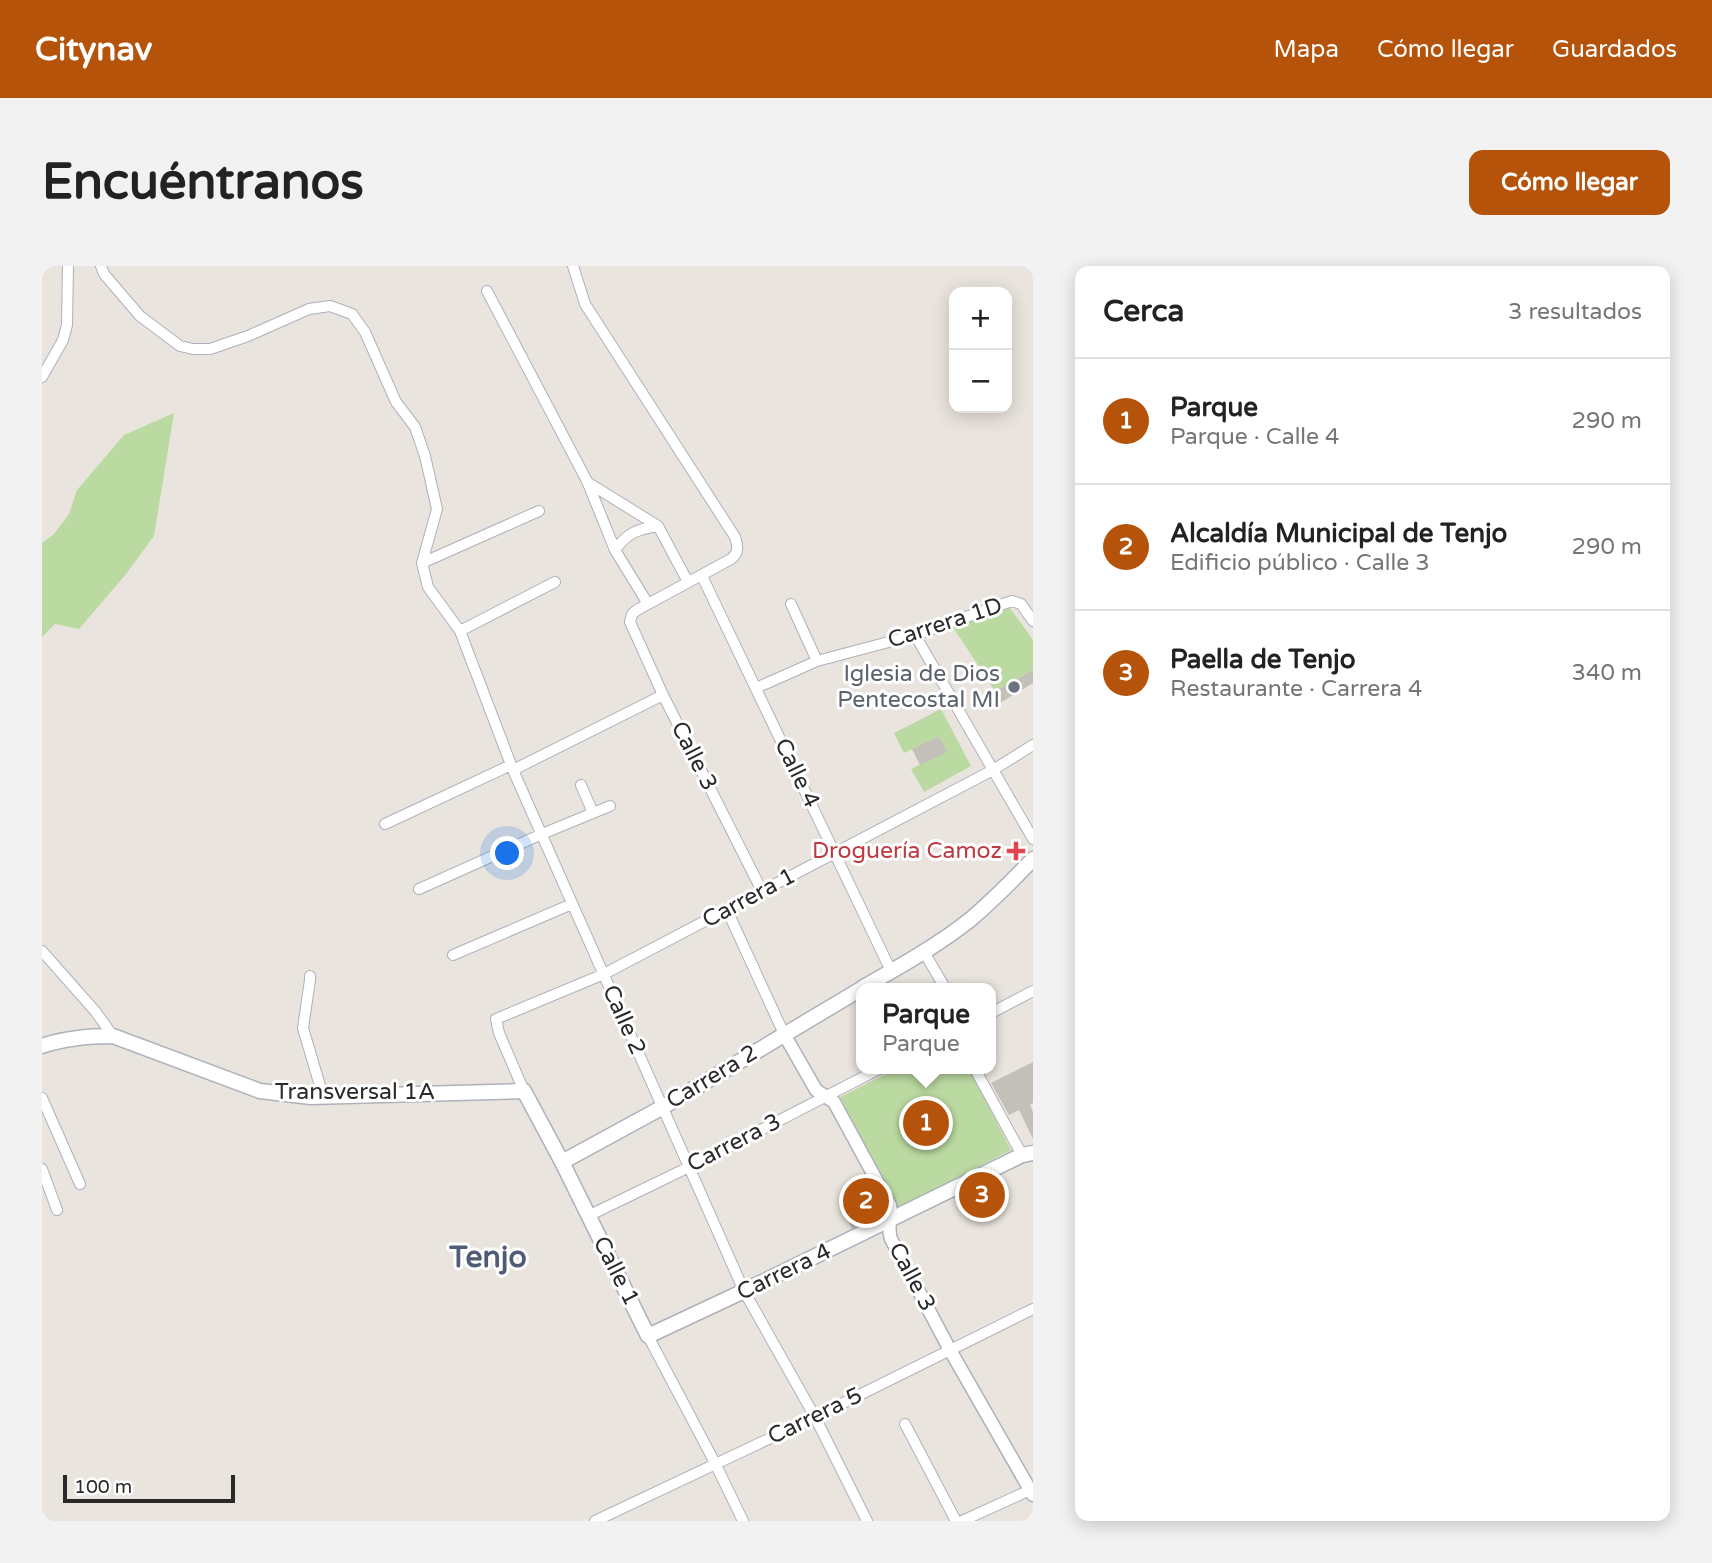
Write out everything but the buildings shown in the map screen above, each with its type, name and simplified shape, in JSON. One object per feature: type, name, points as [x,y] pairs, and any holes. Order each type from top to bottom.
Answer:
[{"type":"main road","name":"Carrera 2","points":[[871,983],[924,952],[969,920],[1006,888],[1033,859]]},
{"type":"main road","name":"Carrera 2","points":[[562,1162],[663,1107],[856,992]]},
{"type":"main road","points":[[42,1046],[82,1037],[113,1037]]},
{"type":"main road","name":"Transversal 1A","points":[[113,1037],[260,1091],[284,1095],[524,1091]]},
{"type":"main road","name":"Calle 1","points":[[524,1091],[648,1336]]},
{"type":"main road","name":"Carrera 4","points":[[648,1336],[1027,1154]]},
{"type":"street","points":[[42,377],[63,340],[67,324],[68,266]]},
{"type":"street","points":[[101,266],[104,274],[140,316],[180,346],[194,349],[210,349],[248,336],[309,309],[330,306],[352,314],[365,332],[396,402],[415,426],[425,456],[437,509],[422,563]]},
{"type":"street","points":[[487,291],[587,481],[615,550],[648,604],[736,555],[738,548],[735,537],[585,304],[573,266]]},
{"type":"street","points":[[587,481],[658,526],[688,582]]},
{"type":"street","points":[[422,563],[539,511]]},
{"type":"street","points":[[615,550],[624,537],[638,530],[658,526]]},
{"type":"street","name":"Calle 2","points":[[422,563],[428,587],[460,631],[512,767],[744,1291],[815,1417],[867,1521]]},
{"type":"street","name":"Calle 4","points":[[702,576],[891,971]]},
{"type":"street","points":[[460,631],[555,582]]},
{"type":"street","name":"Carrera 1D","points":[[756,688],[817,661],[915,635],[1007,602],[1017,602],[1033,621]]},
{"type":"street","name":"Calle 3","points":[[648,604],[632,614],[631,625],[663,695],[762,891]]},
{"type":"street","points":[[791,604],[817,661]]},
{"type":"street","points":[[915,635],[1033,839]]},
{"type":"street","points":[[385,824],[663,695]]},
{"type":"street","name":"Carrera 1","points":[[496,1019],[604,974],[993,770],[1033,745]]},
{"type":"street","points":[[581,785],[593,813]]},
{"type":"street","points":[[419,889],[610,806]]},
{"type":"street","points":[[453,956],[572,904]]},
{"type":"street","name":"Calle 3","points":[[727,910],[784,1034],[816,1090],[834,1102],[890,1205],[891,1239],[950,1350],[1031,1492]]},
{"type":"street","points":[[42,951],[95,1011],[113,1037]]},
{"type":"street","points":[[924,952],[942,983]]},
{"type":"street","points":[[310,976],[303,1028],[323,1096]]},
{"type":"street","points":[[996,1010],[1033,991]]},
{"type":"street","name":"Calle 1","points":[[496,1019],[499,1033],[524,1091]]},
{"type":"street","name":"Carrera 3","points":[[588,1216],[869,1074]]},
{"type":"street","points":[[978,1074],[1027,1154]]},
{"type":"street","points":[[42,1098],[80,1184]]},
{"type":"street","points":[[42,1169],[57,1210]]},
{"type":"street","name":"Carrera 5","points":[[595,1521],[815,1417],[1033,1309]]},
{"type":"street","name":"Calle 1","points":[[648,1336],[743,1521]]},
{"type":"street","points":[[905,1424],[959,1521],[1031,1492]]},
{"type":"green space","points":[[174,413],[154,536],[79,629],[55,624],[42,637],[42,543],[54,534],[69,514],[77,490],[124,435]]},
{"type":"green space","points":[[1010,608],[1033,640],[1033,670],[995,691],[953,627]]},
{"type":"green space","points":[[941,709],[971,766],[924,792],[911,769],[946,752],[939,736],[904,753],[894,733]]},
{"type":"green space","points":[[886,1074],[973,1074],[1011,1150],[897,1208],[840,1097]]},
{"type":"place","name":"Iglesia de Dios Pentecostal MI","points":[[1014,687]]},
{"type":"place","name":"Droguería Camoz","points":[[1016,851]]},
{"type":"place","name":"Parque","points":[[926,1123]]},
{"type":"place","name":"Paella de Tenjo","points":[[982,1195]]},
{"type":"place","name":"Alcaldía Municipal de Tenjo","points":[[866,1201]]},
{"type":"district","name":"Tenjo","points":[[488,1257]]}]
